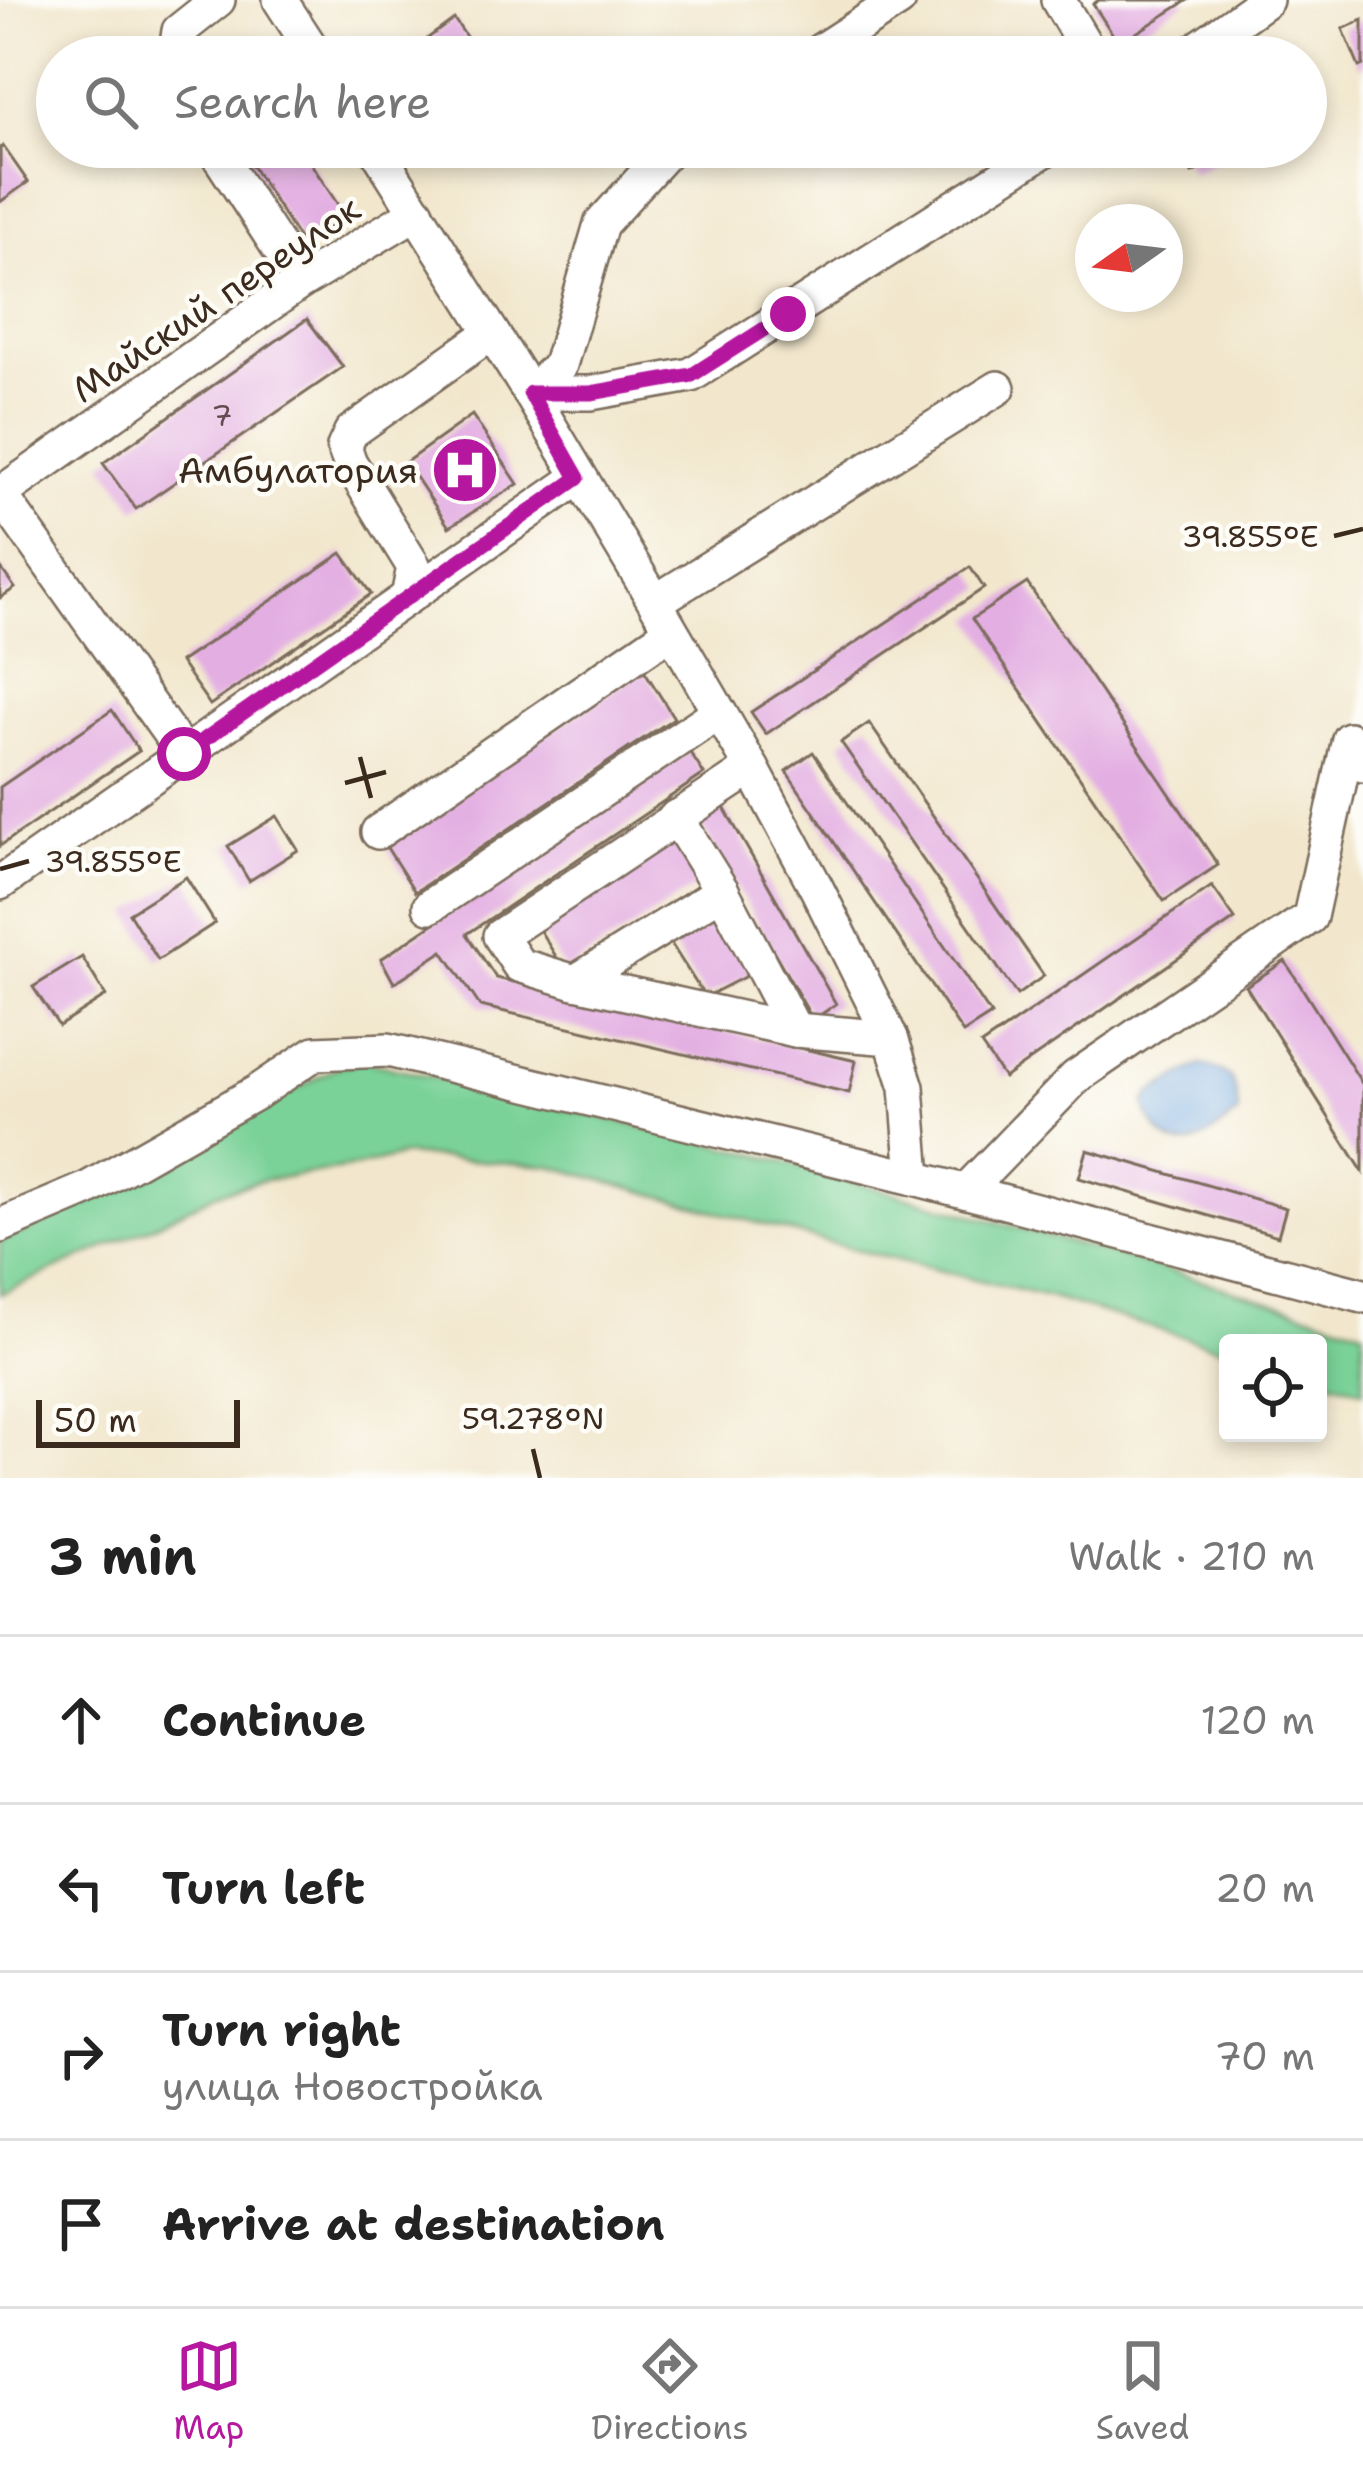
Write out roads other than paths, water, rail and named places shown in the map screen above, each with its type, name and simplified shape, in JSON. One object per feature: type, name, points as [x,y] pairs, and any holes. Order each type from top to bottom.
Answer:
[{"type":"street","points":[[178,36],[218,0]]},
{"type":"street","points":[[280,0],[303,36]]},
{"type":"street","points":[[843,36],[899,0]]},
{"type":"street","points":[[1058,0],[1079,36]]},
{"type":"street","points":[[1215,36],[1266,0]]},
{"type":"street","points":[[227,168],[301,282]]},
{"type":"street","points":[[390,168],[663,617],[817,889],[891,1038],[907,1088],[914,1178]]},
{"type":"street","points":[[530,393],[560,365],[601,224],[652,168]]},
{"type":"street","points":[[530,393],[591,393],[692,375],[1016,168]]},
{"type":"street","name":"Майский переулок","points":[[0,494],[301,282],[418,212]]},
{"type":"street","points":[[408,597],[414,567],[344,447],[351,432],[491,333]]},
{"type":"street","points":[[378,832],[663,617],[998,388]]},
{"type":"street","points":[[0,883],[578,478]]},
{"type":"street","points":[[0,494],[184,754]]},
{"type":"street","points":[[430,905],[719,712]]},
{"type":"street","points":[[966,1191],[1076,1077],[1310,917],[1349,739],[1363,765]]},
{"type":"street","points":[[752,768],[500,936],[519,965],[575,982],[795,1030],[891,1038]]},
{"type":"street","points":[[676,817],[722,891],[795,1030]]},
{"type":"street","points":[[575,982],[722,891]]},
{"type":"street","points":[[0,1226],[87,1189],[259,1091],[315,1053],[388,1050],[966,1191],[1363,1296]]},
{"type":"water","points":[[1200,1065],[1231,1079],[1238,1113],[1197,1142],[1177,1144],[1156,1128],[1146,1101],[1153,1092]]},
{"type":"place","name":"Амбулатория","points":[[465,470]]}]
